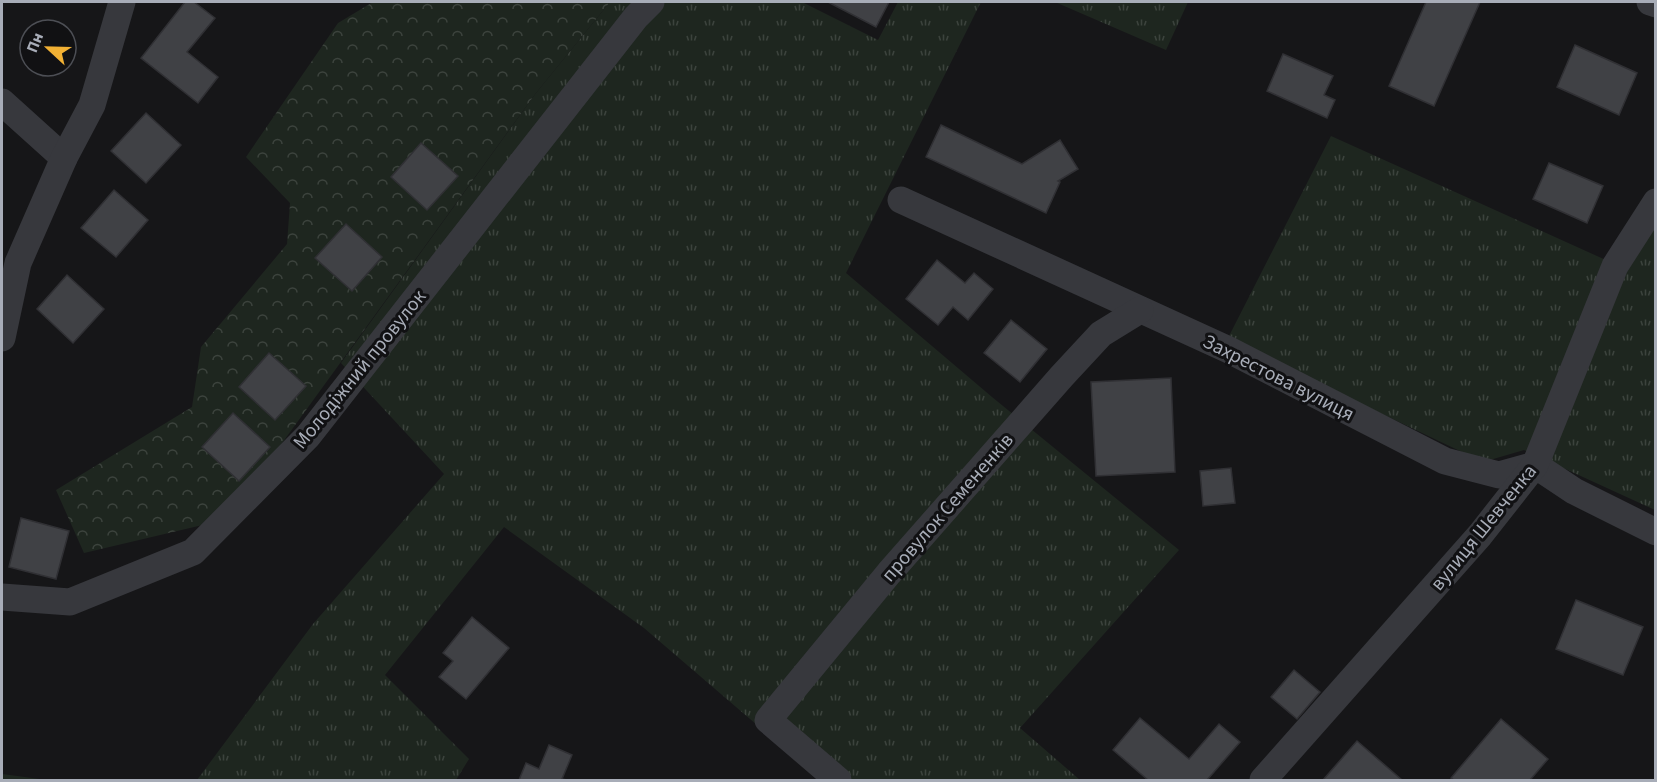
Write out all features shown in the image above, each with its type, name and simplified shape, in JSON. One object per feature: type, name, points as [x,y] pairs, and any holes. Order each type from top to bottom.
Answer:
[{"type":"street","points":[[2,338],[18,263],[64,158],[92,105],[122,2]]},
{"type":"street","points":[[1650,2],[1656,4]]},
{"type":"street","name":"Молодіжний провулок","points":[[2,597],[70,602],[193,552],[308,436],[644,9]]},
{"type":"street","points":[[2,102],[64,158]]},
{"type":"street","name":"Захрестова вулиця","points":[[901,200],[1229,350],[1445,461],[1499,474],[1535,465]]},
{"type":"street","name":"вулиця Шевченка","points":[[1263,780],[1480,536],[1535,465],[1615,266],[1656,202]]},
{"type":"street","name":"провулок Семененків","points":[[838,780],[768,720],[890,573],[1062,376],[1101,334],[1140,310]]},
{"type":"street","points":[[1535,465],[1574,491],[1656,532]]},
{"type":"green space","points":[[373,2],[610,2],[536,93],[251,486],[211,523],[84,553],[56,490],[192,407],[201,347],[287,244],[290,203],[246,157],[338,23]]},
{"type":"green space","points":[[610,2],[802,2],[878,40],[898,2],[981,2],[846,273],[992,397],[1179,550],[1020,728],[1080,780],[821,780],[644,628],[504,527],[385,675],[469,759],[456,780],[197,780],[313,624],[444,474],[341,363],[536,93]]},
{"type":"green space","points":[[1055,2],[1188,2],[1166,50]]},
{"type":"green space","points":[[1331,136],[1608,261],[1655,202],[1655,510],[1524,450],[1483,462],[1227,340]]},
{"type":"green space","points":[[2,774],[47,780],[2,780]]},
{"type":"building","points":[[185,2],[194,2],[215,18],[187,52],[218,77],[198,103],[141,58]]},
{"type":"building","points":[[828,2],[889,2],[876,27]]},
{"type":"building","points":[[1426,2],[1480,2],[1434,106],[1389,86]]},
{"type":"building","points":[[1575,45],[1637,73],[1619,115],[1557,87]]},
{"type":"building","points":[[1283,54],[1333,76],[1324,95],[1335,100],[1327,118],[1267,91]]},
{"type":"building","points":[[146,113],[181,145],[146,183],[111,151]]},
{"type":"building","points":[[941,125],[1022,164],[1060,140],[1078,169],[1058,181],[1060,182],[1046,213],[926,157]]},
{"type":"building","points":[[421,143],[458,176],[427,210],[391,177]]},
{"type":"building","points":[[1549,163],[1603,186],[1587,223],[1533,199]]},
{"type":"building","points":[[114,190],[148,220],[116,257],[81,228]]},
{"type":"building","points":[[346,224],[382,257],[352,291],[315,258]]},
{"type":"building","points":[[937,260],[965,283],[974,273],[993,289],[968,320],[953,307],[938,325],[906,299]]},
{"type":"building","points":[[67,275],[104,309],[73,343],[37,309]]},
{"type":"building","points":[[1011,320],[1047,349],[1020,382],[984,353]]},
{"type":"building","points":[[269,353],[306,386],[275,420],[239,387]]},
{"type":"building","points":[[1171,378],[1175,472],[1096,476],[1091,382]]},
{"type":"building","points":[[233,413],[270,447],[239,481],[202,447]]},
{"type":"building","points":[[1231,468],[1235,503],[1203,506],[1200,471]]},
{"type":"building","points":[[21,518],[69,531],[56,579],[9,567]]},
{"type":"building","points":[[1576,600],[1643,627],[1623,675],[1556,649]]},
{"type":"building","points":[[472,617],[509,648],[466,699],[439,677],[453,661],[443,653]]},
{"type":"building","points":[[1294,670],[1320,692],[1297,719],[1271,697]]},
{"type":"building","points":[[1140,718],[1189,759],[1219,724],[1240,742],[1207,780],[1148,780],[1113,750]]},
{"type":"building","points":[[1501,719],[1548,759],[1530,780],[1454,780],[1451,778]]},
{"type":"building","points":[[1357,741],[1402,780],[1323,780]]},
{"type":"building","points":[[549,745],[572,755],[562,779],[567,780],[519,780],[526,763],[539,769]]}]
